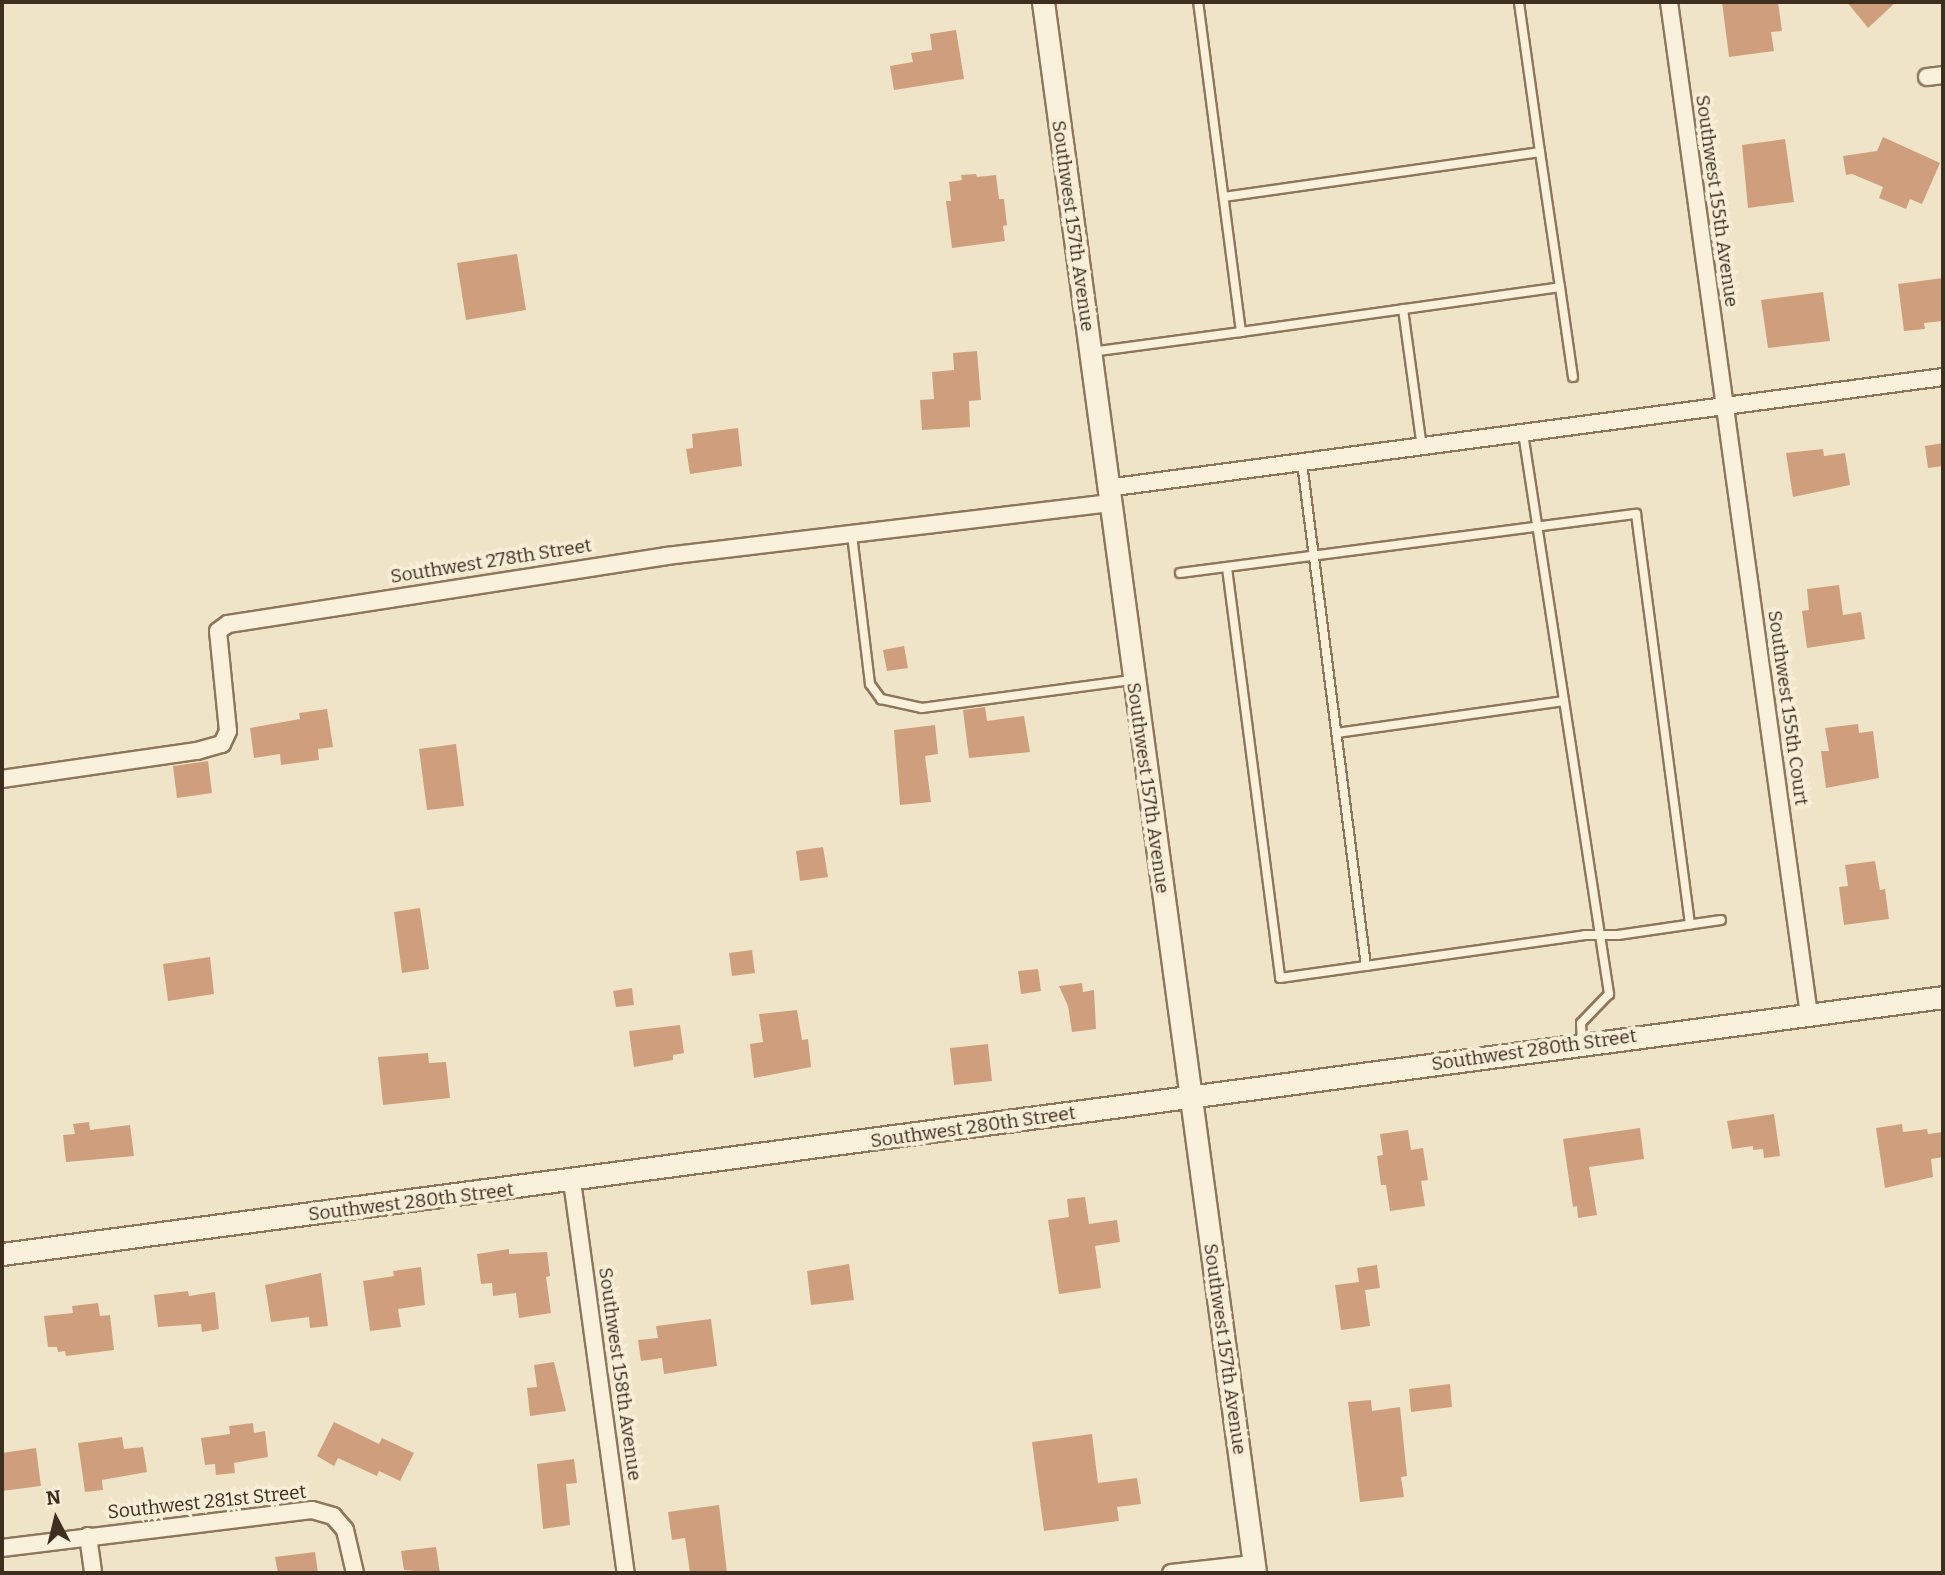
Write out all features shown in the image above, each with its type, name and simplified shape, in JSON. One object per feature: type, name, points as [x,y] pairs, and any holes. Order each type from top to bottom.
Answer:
[{"type":"street","name":"Southwest 157th Avenue","points":[[1043,2],[1254,1568]]},
{"type":"street","name":"Southwest 155th Avenue","points":[[1669,2],[1725,406]]},
{"type":"street","points":[[1725,406],[1943,377]]},
{"type":"street","name":"Southwest 278th Street","points":[[2,779],[197,751],[222,744],[228,732],[218,631],[228,624],[600,565],[852,535],[1303,463],[1725,406]]},
{"type":"street","name":"Southwest 155th Court","points":[[1725,406],[1809,1015]]},
{"type":"street","name":"Southwest 280th Street","points":[[2,1254],[572,1181],[1943,997]]},
{"type":"street","name":"Southwest 158th Avenue","points":[[572,1181],[626,1573]]},
{"type":"street","name":"Southwest 281st Street","points":[[2,1548],[303,1509],[333,1516],[345,1530],[355,1573]]},
{"type":"street","points":[[88,1536],[93,1573]]},
{"type":"street","points":[[1171,1573],[1254,1568]]},
{"type":"lane","points":[[1207,2],[1197,2],[1241,332]]},
{"type":"lane","points":[[1519,2],[1573,377]]},
{"type":"lane","points":[[1224,197],[1540,152]]},
{"type":"lane","points":[[1089,353],[1560,287]]},
{"type":"lane","points":[[1403,309],[1422,447]]},
{"type":"lane","points":[[1523,433],[1535,527],[1609,993],[1581,1023],[1583,1044]]},
{"type":"lane","points":[[1303,463],[1366,966]]},
{"type":"lane","points":[[1180,573],[1636,514],[1690,925]]},
{"type":"lane","points":[[852,535],[870,684],[881,699],[922,708],[1133,680]]},
{"type":"lane","points":[[1227,568],[1280,978],[1721,920]]},
{"type":"lane","points":[[1337,733],[1564,701]]},
{"type":"building","points":[[1722,2],[1778,2],[1782,31],[1771,32],[1774,51],[1729,57]]},
{"type":"building","points":[[1847,2],[1896,2],[1868,28]]},
{"type":"building","points":[[956,30],[964,79],[894,90],[890,66],[913,62],[911,53],[932,50],[930,34]]},
{"type":"building","points":[[1883,137],[1940,163],[1922,204],[1910,199],[1906,209],[1879,198],[1883,187],[1852,174],[1846,175],[1843,156],[1877,151]]},
{"type":"building","points":[[1785,139],[1794,202],[1748,208],[1742,145]]},
{"type":"building","points":[[976,174],[977,177],[996,175],[999,199],[1004,199],[1007,225],[1003,226],[1005,241],[952,248],[946,201],[951,201],[949,182],[962,180],[961,175]]},
{"type":"building","points":[[517,254],[526,310],[466,320],[457,263]]},
{"type":"building","points":[[1943,278],[1943,321],[1924,323],[1925,329],[1904,331],[1898,284]]},
{"type":"building","points":[[1823,292],[1830,341],[1768,348],[1761,300]]},
{"type":"building","points":[[977,351],[981,400],[969,401],[970,427],[922,430],[920,400],[934,399],[932,372],[954,370],[953,353]]},
{"type":"building","points":[[738,428],[742,466],[690,474],[686,449],[693,448],[692,434]]},
{"type":"building","points":[[1943,443],[1943,466],[1928,468],[1925,446]]},
{"type":"building","points":[[1823,449],[1824,456],[1845,453],[1850,485],[1793,497],[1786,453]]},
{"type":"building","points":[[1839,585],[1843,615],[1861,612],[1865,639],[1807,648],[1802,611],[1809,610],[1807,589]]},
{"type":"building","points":[[904,646],[908,668],[887,671],[883,650]]},
{"type":"building","points":[[985,707],[987,721],[1024,716],[1030,752],[969,758],[963,710]]},
{"type":"building","points":[[327,709],[333,747],[318,749],[319,760],[281,765],[280,754],[254,758],[250,728],[300,719],[299,713]]},
{"type":"building","points":[[1858,724],[1859,733],[1873,731],[1879,778],[1826,788],[1821,751],[1829,751],[1825,728]]},
{"type":"building","points":[[935,725],[938,754],[925,756],[931,802],[900,805],[894,730]]},
{"type":"building","points":[[456,744],[464,806],[427,810],[419,749]]},
{"type":"building","points":[[208,761],[212,793],[177,798],[173,766]]},
{"type":"building","points":[[823,847],[828,877],[800,881],[796,851]]},
{"type":"building","points":[[1875,861],[1880,890],[1885,889],[1889,919],[1844,925],[1839,887],[1848,886],[1845,865]]},
{"type":"building","points":[[420,908],[429,969],[402,973],[394,912]]},
{"type":"building","points":[[752,950],[755,973],[732,976],[729,953]]},
{"type":"building","points":[[210,957],[214,994],[168,1001],[163,964]]},
{"type":"building","points":[[1038,969],[1041,991],[1021,994],[1018,971]]},
{"type":"building","points":[[1082,983],[1083,992],[1094,990],[1096,1029],[1072,1032],[1068,1006],[1059,986]]},
{"type":"building","points":[[632,988],[634,1005],[616,1007],[613,991]]},
{"type":"building","points":[[797,1010],[802,1040],[808,1039],[811,1067],[754,1078],[750,1044],[763,1042],[759,1014]]},
{"type":"building","points":[[680,1025],[684,1053],[673,1055],[673,1060],[634,1067],[629,1031]]},
{"type":"building","points":[[988,1044],[992,1081],[954,1085],[950,1048]]},
{"type":"building","points":[[428,1053],[429,1063],[446,1062],[450,1098],[383,1105],[378,1057]]},
{"type":"building","points":[[1774,1114],[1780,1156],[1764,1158],[1763,1149],[1753,1150],[1753,1146],[1732,1149],[1727,1121]]},
{"type":"building","points":[[89,1122],[90,1130],[130,1125],[134,1156],[66,1162],[63,1135],[75,1134],[73,1124]]},
{"type":"building","points":[[1902,1124],[1903,1132],[1927,1129],[1928,1134],[1943,1132],[1943,1157],[1931,1159],[1933,1177],[1885,1188],[1876,1128]]},
{"type":"building","points":[[1640,1128],[1644,1159],[1589,1167],[1597,1215],[1578,1218],[1577,1206],[1573,1207],[1563,1139]]},
{"type":"building","points":[[1408,1130],[1411,1150],[1423,1148],[1428,1180],[1421,1181],[1425,1206],[1390,1211],[1386,1185],[1381,1185],[1377,1156],[1383,1155],[1380,1134]]},
{"type":"building","points":[[1085,1197],[1089,1224],[1117,1220],[1120,1242],[1095,1246],[1101,1288],[1059,1294],[1048,1220],[1069,1217],[1067,1199]]},
{"type":"building","points":[[509,1249],[509,1254],[547,1252],[550,1276],[546,1277],[551,1313],[519,1318],[516,1293],[493,1296],[492,1283],[481,1284],[477,1254]]},
{"type":"building","points":[[849,1264],[854,1300],[811,1305],[807,1271]]},
{"type":"building","points":[[1377,1265],[1380,1288],[1365,1290],[1370,1326],[1341,1330],[1335,1285],[1359,1282],[1357,1268]]},
{"type":"building","points":[[421,1267],[425,1305],[398,1309],[401,1327],[370,1331],[363,1281],[394,1276],[393,1271]]},
{"type":"building","points":[[321,1273],[328,1326],[310,1328],[309,1317],[271,1322],[265,1285]]},
{"type":"building","points":[[188,1291],[189,1296],[215,1292],[219,1329],[202,1332],[201,1324],[158,1327],[154,1295]]},
{"type":"building","points":[[98,1303],[100,1316],[110,1315],[114,1350],[66,1356],[65,1351],[58,1352],[57,1347],[48,1347],[44,1316],[73,1313],[72,1306]]},
{"type":"building","points":[[711,1319],[717,1366],[664,1374],[662,1358],[641,1361],[638,1340],[658,1338],[656,1326]]},
{"type":"building","points":[[554,1362],[566,1411],[530,1416],[527,1388],[537,1387],[534,1365]]},
{"type":"building","points":[[1450,1384],[1452,1407],[1411,1412],[1409,1389]]},
{"type":"building","points":[[1371,1400],[1372,1411],[1400,1407],[1407,1476],[1401,1477],[1404,1497],[1360,1502],[1348,1402]]},
{"type":"building","points":[[334,1422],[379,1444],[382,1438],[414,1453],[400,1481],[379,1471],[377,1476],[338,1458],[334,1466],[317,1456]]},
{"type":"building","points":[[253,1423],[254,1433],[265,1431],[268,1457],[234,1463],[235,1473],[216,1475],[215,1464],[205,1465],[201,1438],[230,1434],[229,1426]]},
{"type":"building","points":[[1092,1434],[1098,1483],[1137,1478],[1141,1504],[1117,1507],[1119,1521],[1044,1531],[1032,1442]]},
{"type":"building","points":[[122,1437],[124,1449],[143,1447],[147,1472],[102,1480],[103,1490],[85,1492],[78,1443]]},
{"type":"building","points":[[36,1448],[41,1486],[2,1491],[2,1453]]},
{"type":"building","points":[[574,1459],[577,1483],[566,1484],[570,1525],[543,1529],[537,1464]]},
{"type":"building","points":[[719,1505],[727,1573],[690,1573],[685,1538],[672,1540],[668,1512]]},
{"type":"building","points":[[436,1547],[440,1573],[404,1570],[401,1551]]},
{"type":"building","points":[[315,1552],[318,1573],[278,1573],[275,1557]]}]
